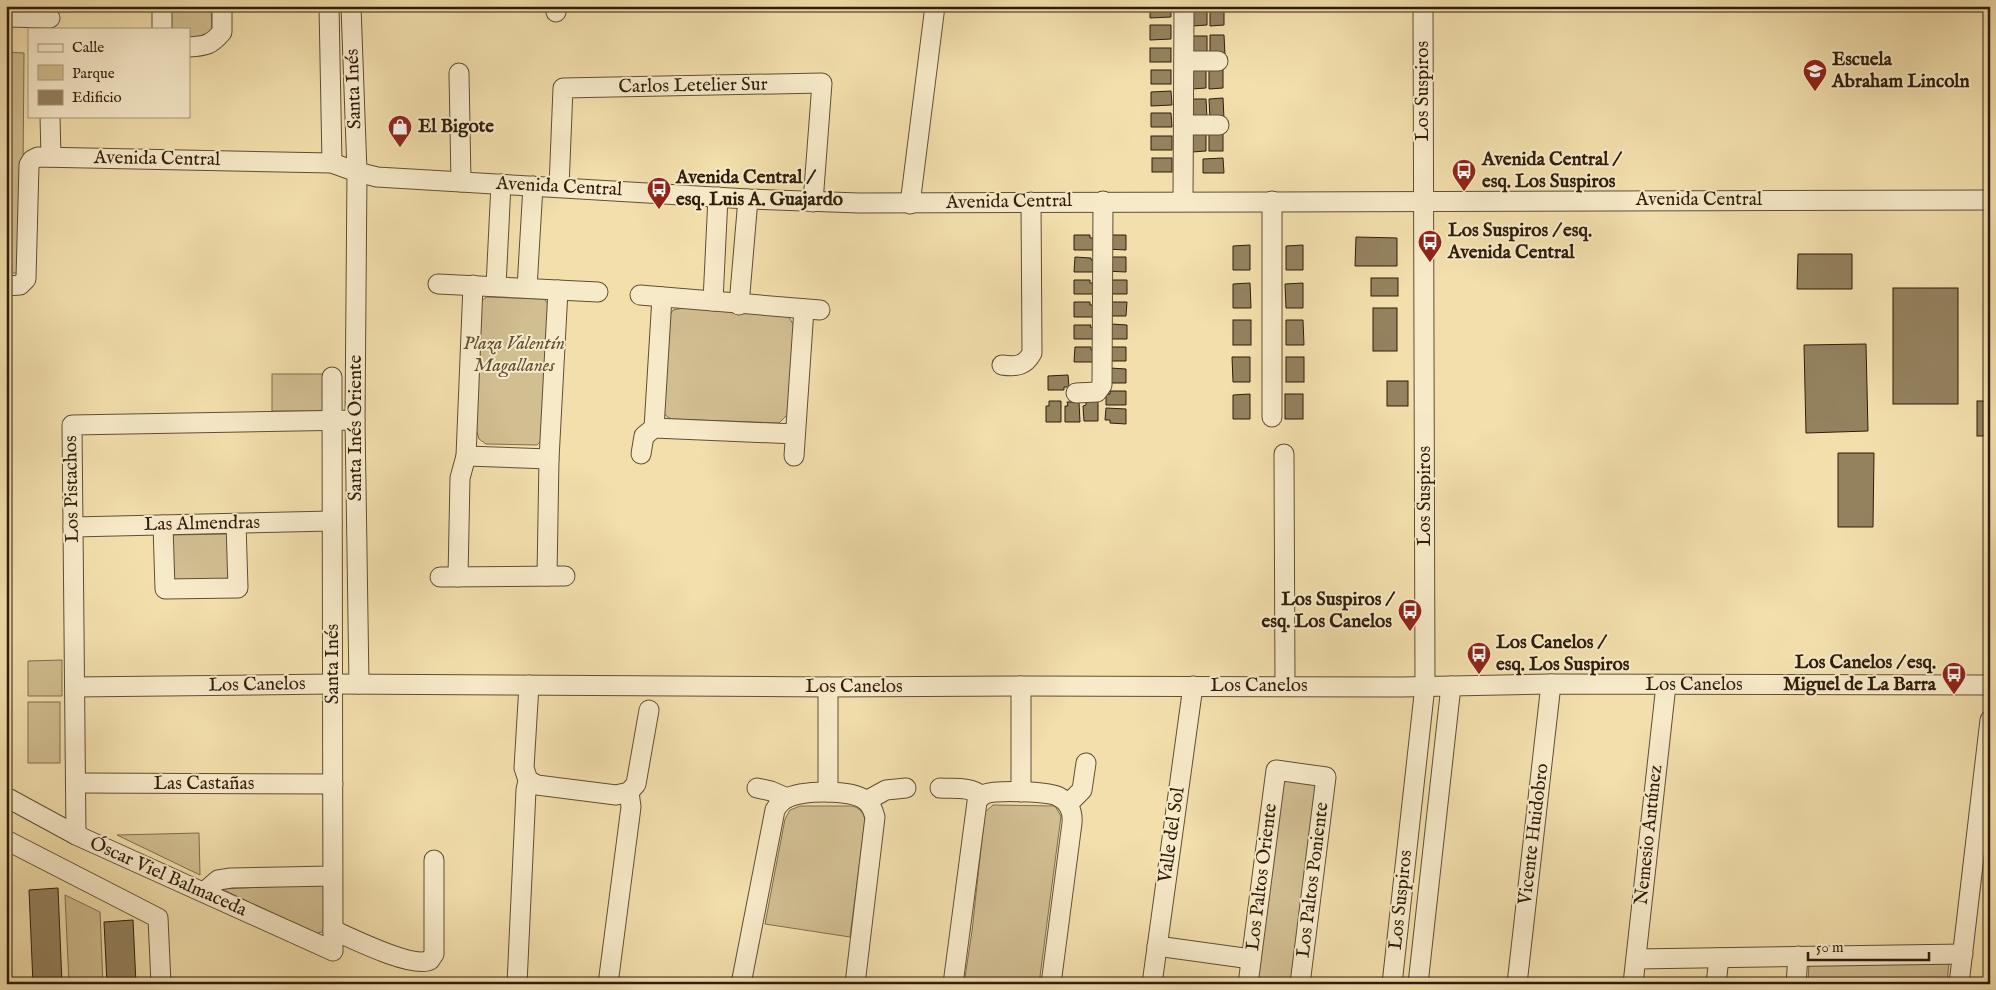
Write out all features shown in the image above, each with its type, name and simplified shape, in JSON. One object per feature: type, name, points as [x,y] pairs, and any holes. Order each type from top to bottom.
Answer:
[{"type":"street","points":[[162,6],[162,28]]},
{"type":"street","points":[[190,47],[206,46],[222,32],[222,6]]},
{"type":"street","name":"Santa Inés","points":[[329,6],[332,163]]},
{"type":"street","name":"Santa Inés","points":[[351,6],[358,172]]},
{"type":"street","points":[[910,204],[935,6]]},
{"type":"street","points":[[1183,201],[1184,6]]},
{"type":"street","name":"Los Suspiros","points":[[1392,984],[1425,686],[1424,6]]},
{"type":"street","points":[[6,17],[50,18]]},
{"type":"street","points":[[1184,61],[1218,61]]},
{"type":"street","points":[[459,73],[461,182]]},
{"type":"street","name":"Carlos Letelier Sur","points":[[559,187],[563,88],[822,83],[813,202]]},
{"type":"street","points":[[50,118],[51,157]]},
{"type":"street","points":[[1184,125],[1219,125]]},
{"type":"street","name":"Avenida Central","points":[[6,286],[20,285],[26,279],[29,165],[32,160],[38,157],[332,163],[377,176],[813,202],[910,204],[1103,201],[1990,200]]},
{"type":"street","name":"Santa Inés Oriente","points":[[358,172],[355,420],[359,684]]},
{"type":"street","points":[[496,286],[501,184]]},
{"type":"street","points":[[527,288],[534,186]]},
{"type":"street","points":[[713,302],[718,197]]},
{"type":"street","points":[[740,305],[748,199]]},
{"type":"street","points":[[1076,393],[1097,392],[1102,385],[1103,201]]},
{"type":"street","points":[[1272,201],[1272,418]]},
{"type":"street","points":[[1002,365],[1019,366],[1027,362],[1032,353],[1031,202]]},
{"type":"street","points":[[438,284],[598,292]]},
{"type":"street","points":[[472,285],[466,456],[460,478],[449,577],[556,576],[549,459],[558,290]]},
{"type":"street","points":[[640,295],[812,310],[795,434],[794,456]]},
{"type":"street","points":[[654,428],[662,297]]},
{"type":"street","name":"Santa Inés","points":[[332,377],[333,951]]},
{"type":"street","name":"Los Pistachos","points":[[76,835],[72,425],[355,420]]},
{"type":"street","points":[[641,454],[644,436],[654,428],[795,434]]},
{"type":"street","points":[[1284,454],[1284,686]]},
{"type":"street","points":[[466,456],[549,459]]},
{"type":"street","name":"Las Almendras","points":[[73,528],[332,521]]},
{"type":"street","points":[[163,525],[165,589],[238,588],[236,523]]},
{"type":"street","name":"Los Canelos","points":[[75,687],[333,684],[828,687],[1451,686],[1551,684],[1990,685]]},
{"type":"street","name":"Vicente Huidobro","points":[[1517,984],[1551,684]]},
{"type":"street","points":[[517,984],[528,780],[524,768],[529,685]]},
{"type":"street","name":"Nemesio Antúnez","points":[[1634,984],[1666,685]]},
{"type":"street","points":[[1021,686],[1021,792]]},
{"type":"street","name":"Valle del Sol","points":[[1152,984],[1193,686]]},
{"type":"street","name":"Los Suspiros","points":[[1418,984],[1451,686]]},
{"type":"street","points":[[828,687],[828,792]]},
{"type":"street","points":[[528,780],[537,785],[616,795],[629,792],[636,784],[649,710]]},
{"type":"street","points":[[1959,984],[1990,720]]},
{"type":"street","points":[[1068,804],[1082,790],[1086,763]]},
{"type":"street","name":"Los Paltos Poniente","points":[[1276,770],[1326,777],[1300,984]]},
{"type":"street","name":"Los Paltos Oriente","points":[[1248,984],[1276,770]]},
{"type":"street","name":"Las Castañas","points":[[76,783],[333,784]]},
{"type":"street","points":[[756,788],[771,791],[787,798]]},
{"type":"street","points":[[866,801],[886,790],[906,788]]},
{"type":"street","points":[[940,788],[974,790],[982,796]]},
{"type":"street","points":[[608,984],[631,806],[629,792]]},
{"type":"street","points":[[741,984],[773,816],[778,805],[787,798],[801,794],[828,792],[853,795],[866,801],[874,813],[876,825],[855,984]]},
{"type":"street","points":[[953,984],[975,806],[982,796],[988,793],[1021,792],[1050,793],[1068,804],[1072,813],[1051,984]]},
{"type":"street","name":"Óscar Viel Balmaceda","points":[[6,797],[76,835],[333,951]]},
{"type":"street","name":"Óscar Viel Balmaceda","points":[[6,840],[158,918],[161,984]]},
{"type":"street","points":[[333,930],[387,954],[423,962],[430,960],[434,954],[434,860]]},
{"type":"street","points":[[204,892],[218,880],[231,878],[332,876]]},
{"type":"street","points":[[1157,946],[1251,959]]},
{"type":"street","points":[[1636,959],[1963,954]]},
{"type":"street","points":[[1796,984],[1798,956]]},
{"type":"street","points":[[1716,984],[1719,958]]},
{"type":"green space","points":[[165,6],[211,6],[212,31],[190,41],[190,28],[169,28]]},
{"type":"green space","points":[[6,52],[24,53],[23,170],[17,273],[6,273]]},
{"type":"green space","name":"Plaza Valentín Magallanes","points":[[487,297],[544,299],[551,307],[544,438],[537,445],[486,444],[479,439],[476,428],[479,302]]},
{"type":"green space","points":[[683,308],[788,316],[795,327],[788,414],[779,423],[671,419],[665,415],[662,407],[668,318],[673,310]]},
{"type":"green space","points":[[272,374],[323,374],[323,411],[272,411]]},
{"type":"green space","points":[[230,534],[230,583],[173,584],[171,535]]},
{"type":"green space","points":[[62,660],[62,696],[28,696],[28,661]]},
{"type":"green space","points":[[28,702],[60,702],[60,763],[28,763]]},
{"type":"green space","points":[[1313,779],[1319,793],[1294,984],[1254,984],[1279,780]]},
{"type":"green space","points":[[993,805],[1055,806],[1061,816],[1039,984],[964,984],[972,931],[985,812]]},
{"type":"green space","points":[[800,806],[852,806],[861,811],[864,816],[865,821],[850,937],[765,924],[785,819],[790,810]]},
{"type":"green space","points":[[199,833],[200,875],[117,835]]},
{"type":"green space","points":[[327,884],[328,930],[315,934],[222,889]]},
{"type":"green space","points":[[65,895],[100,912],[103,984],[69,984]]},
{"type":"green space","points":[[1949,961],[1947,984],[1808,984],[1809,962]]},
{"type":"building","points":[[1150,6],[1171,6],[1171,17],[1150,18]]},
{"type":"building","points":[[1193,6],[1207,6],[1207,25],[1193,26]]},
{"type":"building","points":[[1210,6],[1224,6],[1224,25],[1210,26]]},
{"type":"building","points":[[1150,25],[1171,25],[1171,39],[1150,40]]},
{"type":"building","points":[[1210,35],[1224,35],[1225,56],[1210,56]]},
{"type":"building","points":[[1193,36],[1207,36],[1207,56],[1193,56]]},
{"type":"building","points":[[1150,48],[1171,48],[1171,62],[1150,62]]},
{"type":"building","points":[[1192,68],[1206,68],[1206,88],[1192,89]]},
{"type":"building","points":[[1209,68],[1223,68],[1223,88],[1209,89]]},
{"type":"building","points":[[1151,70],[1171,70],[1171,84],[1151,84]]},
{"type":"building","points":[[1171,91],[1172,105],[1151,106],[1151,92]]},
{"type":"building","points":[[1223,98],[1224,119],[1210,119],[1209,99]]},
{"type":"building","points":[[1192,99],[1206,99],[1207,119],[1192,119]]},
{"type":"building","points":[[1151,113],[1171,113],[1172,127],[1151,127]]},
{"type":"building","points":[[1192,131],[1206,131],[1206,151],[1192,152]]},
{"type":"building","points":[[1209,131],[1223,131],[1223,151],[1209,151]]},
{"type":"building","points":[[1151,136],[1172,136],[1172,150],[1151,150]]},
{"type":"building","points":[[1152,158],[1172,158],[1172,172],[1152,172]]},
{"type":"building","points":[[1223,158],[1224,173],[1203,173],[1203,159]]},
{"type":"building","points":[[1074,235],[1090,235],[1090,238],[1095,238],[1095,250],[1074,250]]},
{"type":"building","points":[[1110,235],[1126,235],[1126,250],[1106,249]]},
{"type":"building","points":[[1356,237],[1397,238],[1397,266],[1355,266]]},
{"type":"building","points":[[1250,245],[1250,270],[1233,270],[1233,246]]},
{"type":"building","points":[[1303,245],[1303,270],[1286,270],[1286,246]]},
{"type":"building","points":[[1798,254],[1852,254],[1852,289],[1797,289]]},
{"type":"building","points":[[1075,257],[1095,260],[1095,272],[1074,272]]},
{"type":"building","points":[[1110,257],[1126,257],[1126,272],[1105,271]]},
{"type":"building","points":[[1371,278],[1398,278],[1398,296],[1371,296]]},
{"type":"building","points":[[1074,280],[1090,280],[1090,283],[1095,283],[1094,294],[1074,294]]},
{"type":"building","points":[[1111,280],[1127,280],[1127,294],[1106,294]]},
{"type":"building","points":[[1250,283],[1251,308],[1233,308],[1233,284]]},
{"type":"building","points":[[1303,283],[1303,308],[1286,308],[1285,284]]},
{"type":"building","points":[[1893,288],[1958,288],[1958,404],[1893,404]]},
{"type":"building","points":[[1074,302],[1090,302],[1090,305],[1095,305],[1095,317],[1074,317]]},
{"type":"building","points":[[1110,302],[1127,302],[1126,316],[1106,316]]},
{"type":"building","points":[[1373,308],[1397,308],[1397,351],[1373,351]]},
{"type":"building","points":[[1233,320],[1251,320],[1251,345],[1233,345]]},
{"type":"building","points":[[1286,320],[1303,320],[1304,345],[1286,345]]},
{"type":"building","points":[[1111,324],[1127,325],[1127,339],[1106,339]]},
{"type":"building","points":[[1074,325],[1091,325],[1090,327],[1095,328],[1095,339],[1074,339]]},
{"type":"building","points":[[1866,344],[1868,431],[1806,433],[1804,345]]},
{"type":"building","points":[[1075,347],[1091,347],[1091,350],[1095,350],[1095,362],[1074,362]]},
{"type":"building","points":[[1110,347],[1126,347],[1126,361],[1106,361]]},
{"type":"building","points":[[1232,357],[1250,357],[1250,382],[1233,382]]},
{"type":"building","points":[[1286,357],[1304,357],[1304,382],[1286,382]]},
{"type":"building","points":[[1110,368],[1126,369],[1126,383],[1106,383]]},
{"type":"building","points":[[1068,375],[1069,387],[1064,387],[1064,390],[1048,390],[1048,376]]},
{"type":"building","points":[[1387,381],[1408,381],[1408,406],[1387,406]]},
{"type":"building","points":[[1110,391],[1126,391],[1126,405],[1106,405],[1106,394],[1110,394]]},
{"type":"building","points":[[1250,394],[1250,419],[1233,419],[1233,395]]},
{"type":"building","points":[[1285,394],[1303,394],[1303,419],[1285,419]]},
{"type":"building","points":[[1049,401],[1061,401],[1061,422],[1046,422],[1046,406],[1049,406]]},
{"type":"building","points":[[1086,401],[1098,401],[1098,421],[1084,421],[1083,406],[1086,405]]},
{"type":"building","points":[[1977,401],[1990,401],[1990,436],[1977,436]]},
{"type":"building","points":[[1067,402],[1079,402],[1080,422],[1065,422],[1065,406],[1068,406]]},
{"type":"building","points":[[1106,408],[1126,409],[1126,424],[1110,423],[1110,420],[1105,420]]},
{"type":"building","points":[[1838,453],[1874,453],[1873,527],[1838,527]]},
{"type":"building","points":[[58,888],[62,984],[33,984],[29,890]]},
{"type":"building","points":[[133,920],[136,984],[107,984],[104,922]]},
{"type":"place","name":"Escuela Abraham Lincoln","points":[[1815,92]]},
{"type":"place","name":"El Bigote","points":[[400,148]]},
{"type":"place","name":"Avenida Central / esq. Los Suspiros","points":[[1464,192]]},
{"type":"place","name":"Avenida Central / esq. Luis A. Guajardo","points":[[659,210]]},
{"type":"place","name":"Los Suspiros / esq. Avenida Central","points":[[1430,263]]},
{"type":"place","name":"Los Suspiros / esq. Los Canelos","points":[[1410,632]]},
{"type":"place","name":"Los Canelos / esq. Los Suspiros","points":[[1479,675]]},
{"type":"place","name":"Los Canelos / esq. Miguel de La Barra","points":[[1954,695]]}]
